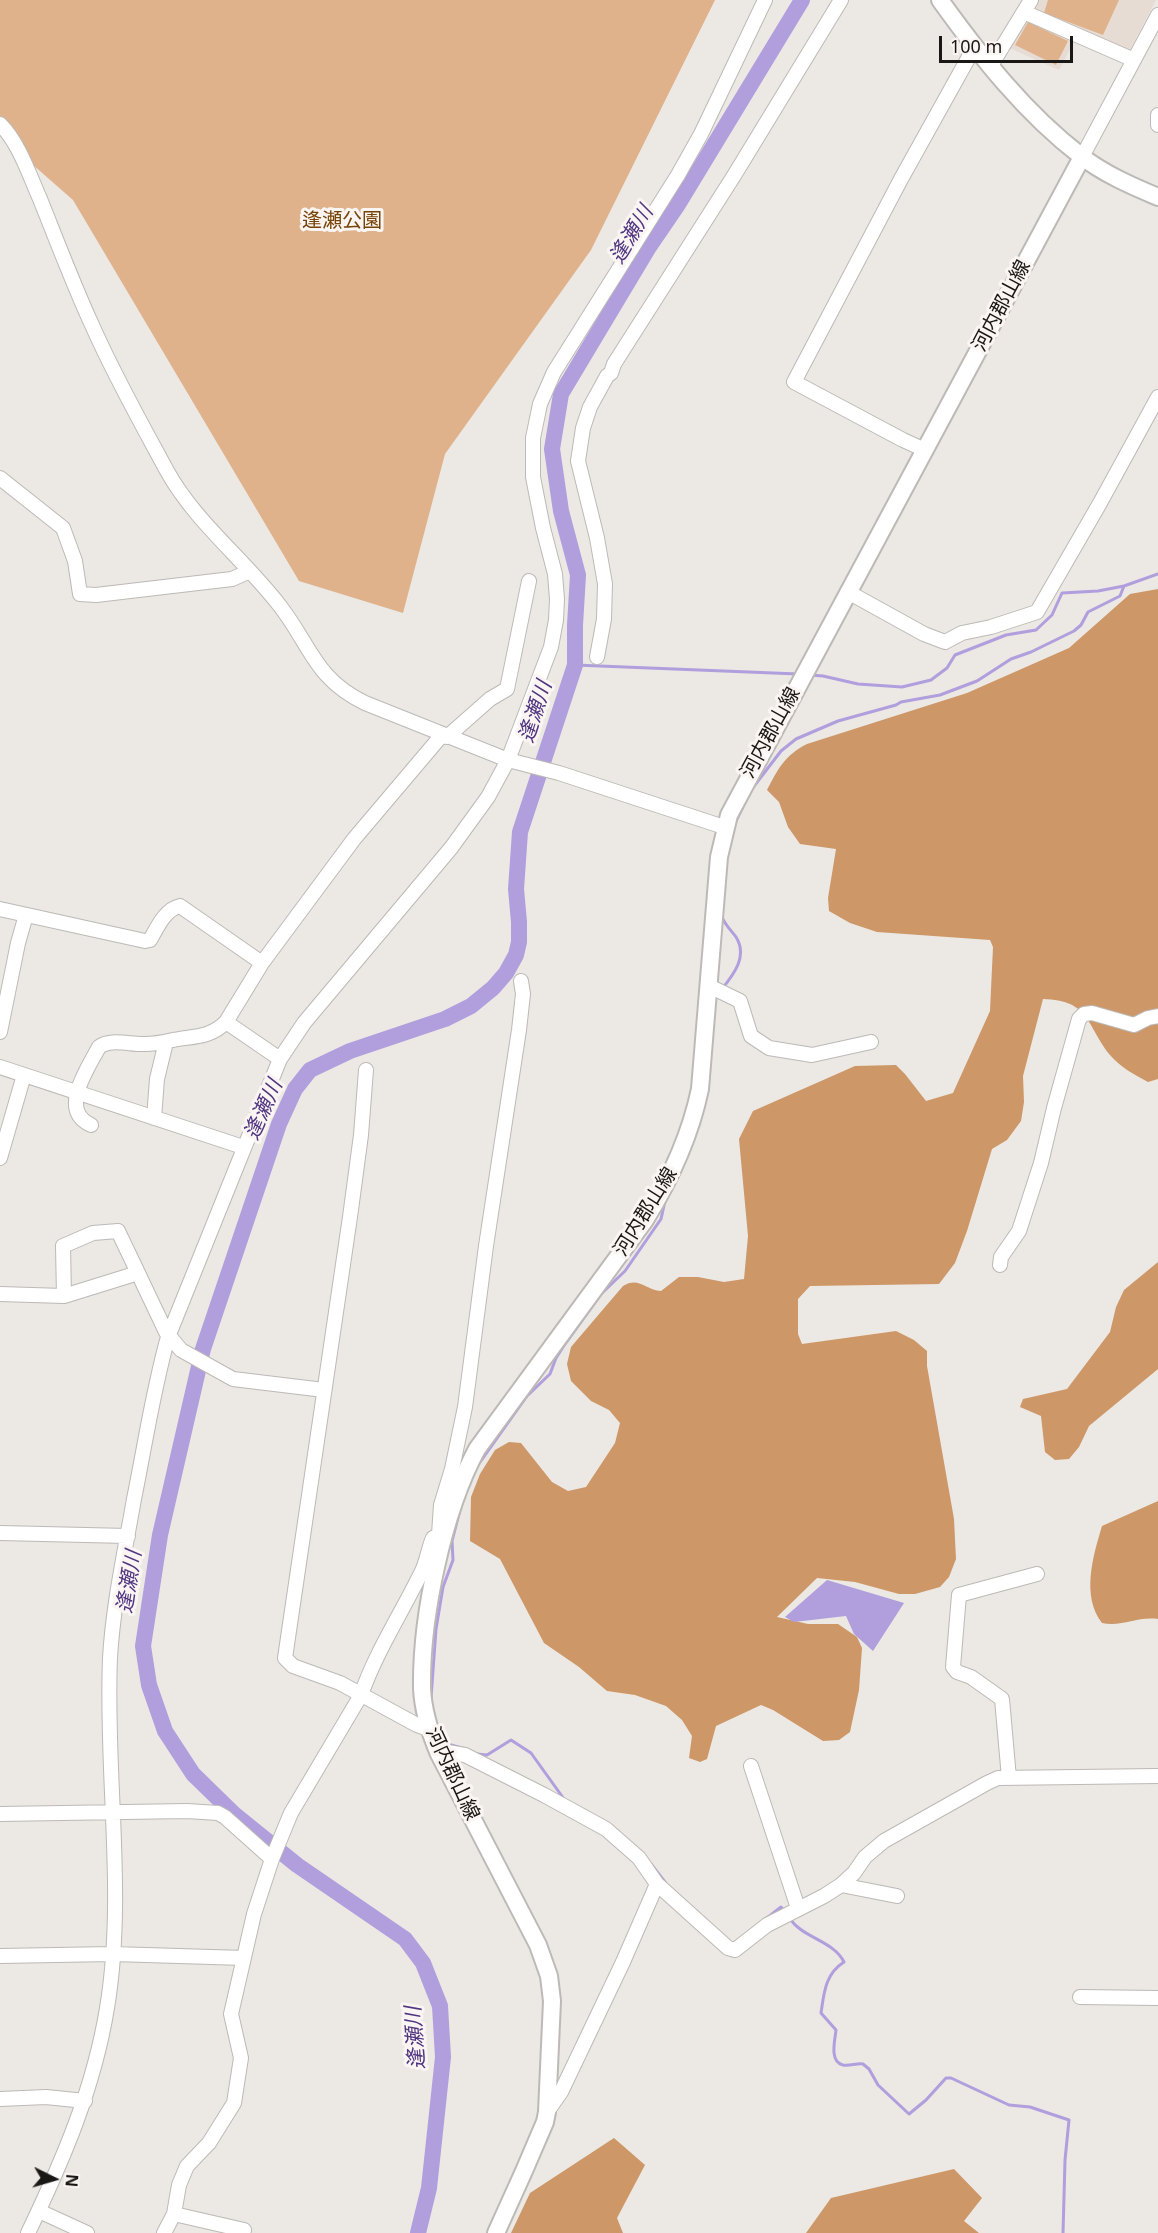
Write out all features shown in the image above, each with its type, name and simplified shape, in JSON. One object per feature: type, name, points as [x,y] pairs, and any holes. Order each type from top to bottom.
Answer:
[{"type":"main road","points":[[939,0],[990,68],[1034,115],[1082,157],[1119,179],[1158,197]]},
{"type":"main road","name":"河内郡山線","points":[[496,2233],[545,2122],[552,2010],[549,1976],[538,1945],[439,1754],[429,1729],[422,1690],[425,1637],[442,1533],[464,1474],[477,1449],[645,1220],[671,1175],[686,1142],[700,1089],[719,857],[724,827],[736,798],[1082,157]]},
{"type":"street","points":[[28,2233],[77,2124],[85,2101],[108,2007],[113,1954],[114,1904],[110,1657],[118,1587],[159,1371],[168,1337],[280,1059],[304,1023],[451,848],[511,761],[551,647],[556,620],[555,574],[533,477],[533,438],[540,404],[554,372],[678,175],[706,123],[765,0]]},
{"type":"street","points":[[597,657],[604,619],[605,584],[597,538],[578,461],[583,428],[590,406],[841,0]]},
{"type":"street","points":[[990,68],[1028,6],[1134,60]]},
{"type":"street","points":[[1082,157],[1158,15]]},
{"type":"street","points":[[925,450],[794,382],[975,46]]},
{"type":"street","points":[[1158,115],[1158,125]]},
{"type":"street","points":[[3,129],[31,178],[92,326],[168,473],[190,508],[250,571],[280,607],[309,654],[333,683],[348,695],[365,703],[511,761],[559,773],[724,827]]},
{"type":"street","points":[[848,592],[924,634],[945,642],[962,633],[991,627],[1037,612],[1158,397]]},
{"type":"street","points":[[0,478],[63,528],[75,561],[80,594],[96,595],[232,579],[250,571]]},
{"type":"street","points":[[91,1125],[84,1122],[76,1099],[82,1077],[99,1047],[103,1044],[166,1042],[206,1035],[219,1029],[226,1022],[262,963],[354,839],[444,736],[490,699],[507,689],[530,581]]},
{"type":"street","points":[[0,909],[145,941],[150,940],[172,908],[180,906],[262,963]]},
{"type":"street","points":[[0,1032],[26,915]]},
{"type":"street","points":[[164,2233],[174,2214],[179,2185],[187,2166],[209,2143],[234,2103],[241,2058],[231,2014],[254,1914],[272,1859],[286,1824],[333,1739],[361,1695],[368,1675],[422,1573],[433,1538],[442,1533],[441,1506],[452,1469],[465,1407],[486,1246],[519,1030],[523,994],[521,981]]},
{"type":"street","points":[[709,986],[740,1001],[751,1036],[769,1048],[812,1055],[871,1042]]},
{"type":"street","points":[[1000,1265],[1001,1257],[1019,1231],[1041,1163],[1079,1018],[1084,1014],[1092,1013],[1134,1025],[1158,1016]]},
{"type":"street","points":[[226,1022],[280,1059]]},
{"type":"street","points":[[154,1118],[158,1079],[166,1042]]},
{"type":"street","points":[[0,1067],[243,1147]]},
{"type":"street","points":[[366,1070],[361,1135],[285,1658],[293,1666],[340,1683],[417,1725],[429,1729]]},
{"type":"street","points":[[0,1158],[24,1075]]},
{"type":"street","points":[[64,1296],[63,1246],[93,1233],[118,1231],[168,1337],[181,1350],[233,1379],[324,1390]]},
{"type":"street","points":[[0,1294],[64,1296],[138,1273]]},
{"type":"street","points":[[0,1533],[128,1536]]},
{"type":"street","points":[[1009,1778],[1002,1699],[971,1677],[957,1672],[953,1667],[959,1595],[1037,1574]]},
{"type":"street","points":[[439,1754],[447,1752],[465,1755],[563,1804],[606,1829],[639,1858],[657,1884],[728,1948],[735,1950],[767,1925],[841,1885],[855,1873],[865,1857],[884,1841],[998,1778],[1158,1776]]},
{"type":"street","points":[[751,1766],[798,1908]]},
{"type":"street","points":[[0,1814],[186,1811],[221,1814],[272,1859]]},
{"type":"street","points":[[546,2112],[561,2092],[623,1962],[657,1884]]},
{"type":"street","points":[[841,1885],[897,1896]]},
{"type":"street","points":[[0,1956],[113,1954],[244,1958]]},
{"type":"street","points":[[1080,1997],[1158,1998]]},
{"type":"street","points":[[0,2099],[46,2097],[85,2101]]},
{"type":"street","points":[[39,2211],[87,2233]]},
{"type":"street","points":[[174,2214],[244,2230]]},
{"type":"shaded area","points":[[1037,0],[1156,0],[1127,55],[1075,40],[1059,70],[1007,47]]},
{"type":"shaded area","points":[[1158,589],[1158,1079],[1148,1082],[1118,1063],[1102,1044],[1079,1009],[1058,1000],[1043,999],[1023,1076],[1024,1102],[1021,1121],[1007,1140],[992,1149],[955,1263],[939,1284],[810,1286],[798,1299],[798,1334],[802,1344],[896,1331],[914,1340],[927,1351],[927,1366],[954,1519],[956,1559],[949,1577],[940,1587],[915,1594],[899,1594],[855,1582],[817,1578],[777,1617],[808,1624],[838,1624],[857,1637],[862,1648],[859,1690],[850,1732],[839,1740],[823,1741],[761,1705],[716,1726],[707,1759],[700,1762],[689,1758],[692,1736],[682,1720],[666,1706],[635,1695],[607,1691],[579,1667],[544,1643],[500,1559],[470,1541],[471,1497],[480,1474],[495,1450],[509,1442],[521,1443],[552,1482],[568,1491],[586,1487],[615,1443],[620,1423],[609,1410],[591,1401],[571,1381],[567,1364],[571,1347],[628,1283],[638,1283],[661,1291],[679,1277],[698,1277],[724,1282],[744,1279],[748,1236],[739,1139],[753,1111],[855,1066],[896,1065],[926,1101],[953,1093],[990,1011],[993,947],[990,940],[877,932],[850,923],[829,911],[828,898],[836,849],[800,844],[788,827],[779,802],[767,790],[783,763],[799,748],[807,744],[967,693],[1069,648],[1130,594]]},
{"type":"shaded area","points":[[1158,1262],[1158,1369],[1089,1426],[1079,1447],[1069,1459],[1055,1460],[1045,1452],[1041,1416],[1020,1407],[1023,1399],[1067,1389],[1110,1332],[1116,1307],[1124,1290]]},
{"type":"shaded area","points":[[1158,1501],[1158,1619],[1150,1618],[1117,1624],[1102,1623],[1092,1601],[1090,1588],[1095,1550],[1102,1526]]},
{"type":"shaded area","points":[[827,1580],[904,1603],[873,1651],[854,1634],[846,1616],[794,1622],[785,1617]]},
{"type":"shaded area","points":[[614,2138],[645,2165],[617,2218],[623,2233],[511,2233],[530,2193]]},
{"type":"shaded area","points":[[954,2169],[982,2198],[964,2221],[979,2233],[806,2233],[831,2198]]},
{"type":"green space","name":"逢瀬公園","points":[[0,0],[715,0],[591,250],[445,454],[403,613],[299,581],[73,200],[0,136]]},
{"type":"green space","points":[[1048,0],[1119,0],[1103,35],[1044,13]]},
{"type":"green space","points":[[1028,22],[1068,41],[1056,65],[1015,45]]},
{"type":"waterway","name":"逢瀬川","points":[[418,2233],[429,2188],[443,2057],[440,2006],[423,1963],[405,1939],[297,1865],[234,1814],[193,1774],[165,1731],[149,1685],[143,1646],[160,1535],[203,1349],[279,1124],[295,1089],[310,1070],[350,1051],[445,1019],[471,1006],[493,988],[506,973],[516,955],[519,942],[516,889],[520,832],[575,665],[578,575],[561,511],[552,449],[561,394],[802,0]]},
{"type":"waterway","points":[[810,675],[858,684],[902,687],[931,680],[947,668],[955,655],[1006,635],[1036,630],[1052,615],[1062,593],[1098,591],[1124,586],[1158,574]]},
{"type":"waterway","points":[[734,825],[751,790],[781,751],[796,739],[838,721],[901,702],[940,695],[977,681],[1011,659],[1074,631],[1081,625],[1088,612],[1120,596],[1124,586]]},
{"type":"waterway","points":[[575,665],[798,674]]},
{"type":"waterway","points":[[722,917],[736,937],[741,951],[735,971],[722,989]]},
{"type":"waterway","points":[[679,1175],[694,1139]]},
{"type":"waterway","points":[[478,1465],[527,1396],[550,1374],[556,1358],[601,1294],[625,1271],[661,1219],[665,1201]]},
{"type":"waterway","points":[[431,1698],[436,1629],[443,1587],[453,1560],[452,1541],[460,1510]]},
{"type":"waterway","points":[[437,1730],[451,1745],[466,1749]]},
{"type":"waterway","points":[[477,1754],[487,1755],[511,1740],[531,1753],[564,1799]]},
{"type":"waterway","points":[[651,1864],[665,1882]]},
{"type":"waterway","points":[[763,1921],[781,1907],[785,1912]]},
{"type":"waterway","points":[[789,1917],[801,1930],[832,1949],[844,1962],[829,1978],[821,2013],[836,2030],[834,2050],[836,2060],[843,2065],[863,2064],[869,2069],[878,2085],[909,2114],[926,2100],[946,2078],[951,2078],[1009,2105],[1030,2107],[1069,2120],[1065,2160],[1063,2233]]}]
